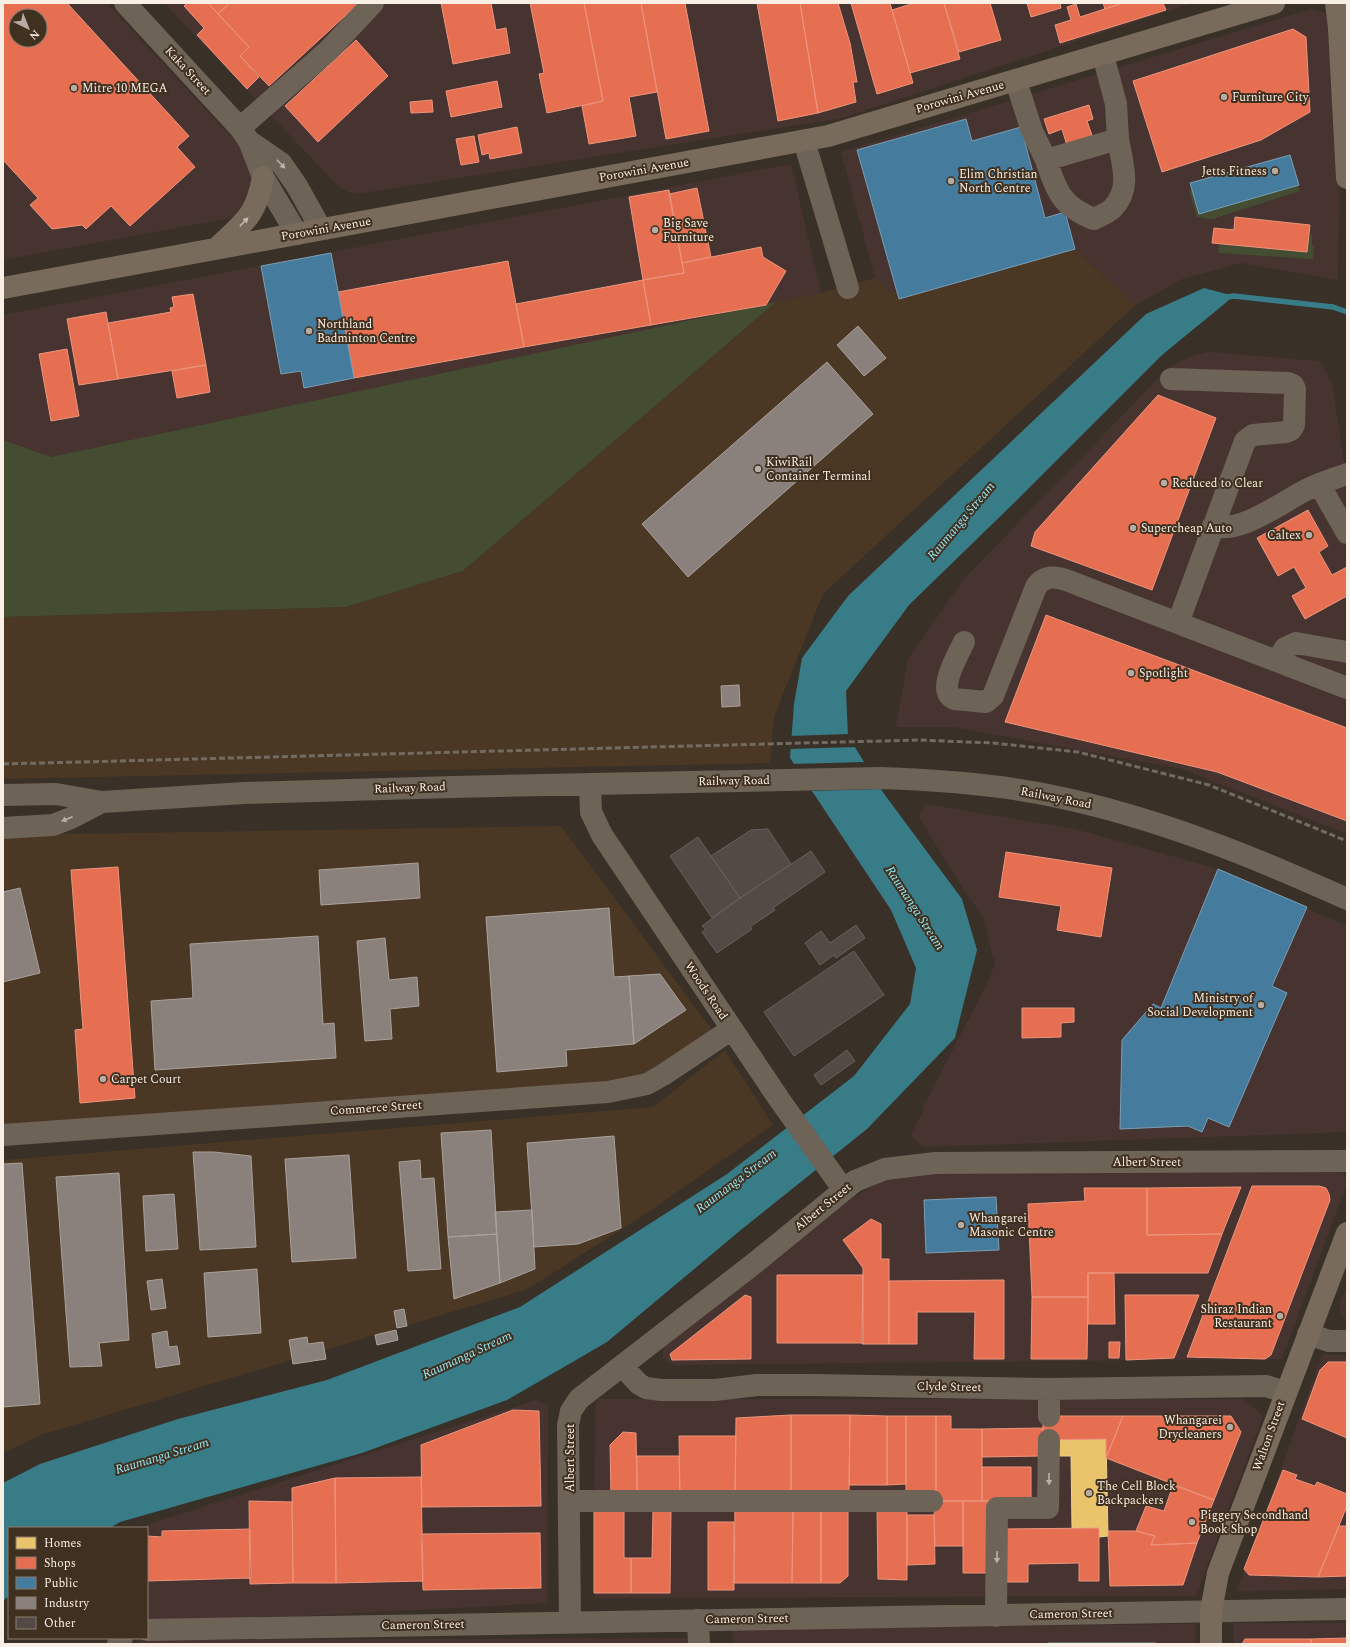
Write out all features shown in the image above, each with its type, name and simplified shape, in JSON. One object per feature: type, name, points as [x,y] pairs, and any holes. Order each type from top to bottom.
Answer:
[{"type":"main road","name":"Porowini Avenue","points":[[3,288],[828,136],[1274,3]]},
{"type":"main road","points":[[1336,3],[1339,28],[1347,178]]},
{"type":"main road","points":[[216,249],[248,219],[260,196],[263,177]]},
{"type":"main road","name":"Walton Street","points":[[1211,1644],[1211,1611],[1218,1572],[1285,1392],[1347,1233]]},
{"type":"street","name":"Kaka Street","points":[[125,3],[245,135],[281,163],[297,186],[322,229]]},
{"type":"street","points":[[245,135],[373,3]]},
{"type":"street","points":[[1016,81],[1032,131],[1064,202],[1078,213],[1094,219],[1112,209],[1123,194],[1126,180],[1118,139],[1116,104],[1103,55]]},
{"type":"street","name":"Kaka Street","points":[[245,135],[263,177],[297,234]]},
{"type":"street","points":[[1046,160],[1118,139]]},
{"type":"street","points":[[804,140],[848,288]]},
{"type":"street","points":[[1171,380],[1288,383],[1293,385],[1295,389],[1294,426],[1291,430],[1286,432],[1253,435],[1245,441],[1178,623]]},
{"type":"street","points":[[1213,526],[1227,528],[1240,524],[1319,484],[1347,474]]},
{"type":"street","points":[[1319,484],[1347,533]]},
{"type":"street","points":[[964,642],[948,679],[946,691],[950,698],[954,700],[986,702],[993,696],[1036,587],[1048,577],[1066,580],[1347,688]]},
{"type":"street","points":[[1277,661],[1285,648],[1296,643],[1347,652]]},
{"type":"street","name":"Railway Road","points":[[3,795],[62,795],[102,802],[252,793],[590,784],[881,778],[938,780],[1052,795],[1107,808],[1220,845],[1267,863],[1347,899]]},
{"type":"street","name":"Woods Road","points":[[590,784],[591,812],[598,830],[779,1099],[843,1189]]},
{"type":"street","name":"Railway Road","points":[[3,828],[53,825],[71,818],[102,802]]},
{"type":"street","name":"Commerce Street","points":[[3,1135],[608,1092],[647,1084],[664,1075],[732,1029]]},
{"type":"street","name":"Albert Street","points":[[570,1622],[570,1501],[568,1425],[571,1410],[578,1399],[756,1262],[843,1189],[862,1177],[885,1169],[934,1163],[1347,1161]]},
{"type":"street","points":[[1308,1334],[1329,1341],[1347,1341]]},
{"type":"street","name":"Clyde Street","points":[[622,1366],[639,1384],[646,1388],[661,1390],[715,1390],[757,1385],[1049,1389],[1266,1386],[1285,1392]]},
{"type":"street","points":[[1049,1389],[1049,1416]]},
{"type":"street","points":[[996,1616],[997,1508],[1048,1508],[1049,1440]]},
{"type":"street","points":[[570,1501],[932,1501]]},
{"type":"street","name":"Cameron Street","points":[[148,1630],[1347,1609]]},
{"type":"street","points":[[698,1620],[699,1644]]},
{"type":"shaded area","name":"Mitre 10 MEGA","points":[[3,3],[107,3],[258,166],[247,215],[3,260]]},
{"type":"shaded area","points":[[164,3],[1193,3],[842,118],[357,194],[348,192],[338,186]]},
{"type":"shaded area","points":[[1311,9],[1341,17],[1338,280],[1241,263],[1182,279],[1136,305],[1075,249],[899,299],[875,278],[841,152]]},
{"type":"shaded area","points":[[791,164],[821,293],[51,457],[3,440],[3,315]]},
{"type":"shaded area","points":[[1075,249],[1136,305],[823,594],[774,717],[770,763],[3,779],[3,617],[346,607],[463,571],[776,302],[821,293],[875,278],[899,299]]},
{"type":"shaded area","points":[[1207,352],[1319,361],[1332,382],[1347,483],[1347,834],[1182,769],[954,727],[896,727],[908,659],[963,580],[1168,368],[1186,358]]},
{"type":"shaded area","points":[[926,804],[1075,829],[1218,869],[1347,926],[1347,1132],[923,1147],[913,1138],[911,1134],[922,1113],[924,1105],[987,984],[995,964],[982,915],[967,895],[918,816]]},
{"type":"shaded area","points":[[561,826],[712,1030],[640,1087],[3,1127],[3,835]]},
{"type":"shaded area","points":[[725,1050],[773,1125],[647,1213],[528,1289],[41,1435],[3,1453],[3,1160],[653,1107]]},
{"type":"shaded area","points":[[1342,1169],[1347,1183],[1282,1359],[673,1365],[663,1358],[663,1347],[795,1237],[854,1197],[894,1174]]},
{"type":"shaded area","points":[[1347,1285],[1347,1320],[1342,1317],[1339,1306]]},
{"type":"shaded area","points":[[1322,1355],[1347,1355],[1347,1589],[1237,1591]]},
{"type":"shaded area","points":[[599,1399],[1244,1399],[1263,1416],[1196,1596],[595,1598],[595,1403]]},
{"type":"shaded area","points":[[536,1400],[548,1406],[547,1603],[148,1624],[148,1527],[140,1527]]},
{"type":"shaded area","points":[[1234,1623],[1347,1623],[1347,1644],[1234,1644]]},
{"type":"shaded area","points":[[1195,1624],[1195,1644],[733,1644],[733,1629]]},
{"type":"shaded area","points":[[690,1638],[690,1644],[137,1644],[137,1640]]},
{"type":"green space","points":[[1287,160],[1295,174],[1300,191],[1212,219],[1197,217],[1189,191]]},
{"type":"green space","points":[[1231,227],[1312,235],[1312,245],[1314,245],[1313,259],[1218,253],[1220,233],[1230,234]]},
{"type":"green space","points":[[776,302],[463,571],[346,607],[3,617],[3,440],[51,457]]},
{"type":"water","points":[[1204,288],[1234,296],[1162,355],[1014,503],[909,605],[846,691],[848,736],[882,791],[962,899],[977,950],[955,1038],[867,1129],[742,1229],[607,1342],[507,1400],[362,1453],[120,1522],[112,1527],[8,1527],[8,1597],[3,1601],[3,1483],[40,1464],[178,1419],[327,1380],[520,1307],[727,1174],[854,1076],[910,1004],[916,968],[891,910],[790,758],[794,704],[802,658],[848,596],[1146,314]]},
{"type":"pier","points":[[850,734],[857,747],[788,749],[789,736]]},
{"type":"pier","points":[[866,762],[883,789],[809,791],[791,764]]},
{"type":"building: Homes","name":"The Cell Block Backpackers","points":[[1106,1439],[1108,1536],[1099,1537],[1099,1528],[1072,1528],[1071,1456],[1057,1456],[1057,1440]]},
{"type":"building: Shops","name":"Mitre 10 MEGA","points":[[3,3],[67,3],[189,136],[177,147],[195,167],[130,226],[111,206],[86,229],[82,225],[52,229],[30,205],[38,198],[3,160]]},
{"type":"building: Shops","points":[[187,3],[208,3],[249,47],[240,56],[259,77],[247,89],[197,35],[204,28],[184,6]]},
{"type":"building: Shops","points":[[208,3],[230,3],[218,14]]},
{"type":"building: Shops","points":[[230,3],[358,4],[269,86],[240,56],[249,47],[218,14]]},
{"type":"building: Shops","points":[[441,3],[491,3],[496,30],[506,28],[510,53],[453,64]]},
{"type":"building: Shops","points":[[530,3],[584,3],[603,101],[547,113],[539,74],[544,73]]},
{"type":"building: Shops","points":[[584,3],[641,3],[657,92],[629,97],[636,136],[589,144],[582,106],[603,101]]},
{"type":"building: Shops","points":[[641,3],[685,3],[709,131],[666,139]]},
{"type":"building: Shops","points":[[757,3],[800,3],[818,113],[778,121]]},
{"type":"building: Shops","points":[[800,3],[838,3],[850,43],[857,82],[853,82],[856,102],[818,113]]},
{"type":"building: Shops","points":[[851,3],[890,3],[913,83],[877,94]]},
{"type":"building: Shops","points":[[914,3],[944,3],[960,59],[910,73],[892,10]]},
{"type":"building: Shops","points":[[944,3],[990,3],[1001,40],[959,52]]},
{"type":"building: Shops","points":[[1027,3],[1060,3],[1061,8],[1031,17]]},
{"type":"building: Shops","points":[[1103,3],[1123,3],[1105,9]]},
{"type":"building: Shops","points":[[1123,3],[1163,3],[1166,10],[1060,43],[1055,25],[1071,20],[1067,7],[1076,4],[1080,17]]},
{"type":"building: Shops","name":"Furniture City","points":[[1293,29],[1306,37],[1310,112],[1261,140],[1162,172],[1133,81]]},
{"type":"building: Shops","points":[[356,40],[388,76],[318,142],[285,106]]},
{"type":"building: Shops","points":[[497,81],[502,107],[451,117],[446,91]]},
{"type":"building: Shops","points":[[432,100],[433,112],[411,113],[410,102]]},
{"type":"building: Shops","points":[[1089,105],[1093,119],[1087,121],[1094,141],[1068,149],[1062,129],[1049,134],[1044,119]]},
{"type":"building: Shops","points":[[517,127],[522,153],[490,159],[489,153],[482,155],[478,135]]},
{"type":"building: Shops","points":[[474,136],[479,162],[461,165],[456,139]]},
{"type":"building: Shops","points":[[697,188],[711,257],[682,263],[669,194]]},
{"type":"building: Shops","name":"Big Save Furniture","points":[[669,190],[684,273],[643,280],[629,197]]},
{"type":"building: Shops","points":[[1235,217],[1310,225],[1307,252],[1212,243],[1214,228],[1234,230]]},
{"type":"building: Shops","points":[[761,247],[763,257],[786,271],[766,305],[651,325],[643,280],[684,273],[682,263]]},
{"type":"building: Shops","points":[[508,261],[524,347],[354,378],[338,292]]},
{"type":"building: Shops","points":[[643,280],[651,325],[524,347],[516,304]]},
{"type":"building: Shops","points":[[193,294],[206,365],[118,379],[108,323],[171,312],[170,308],[174,307],[172,297]]},
{"type":"building: Shops","points":[[106,312],[118,379],[79,385],[67,319]]},
{"type":"building: Shops","points":[[67,349],[79,416],[51,421],[39,354]]},
{"type":"building: Shops","points":[[206,365],[210,392],[177,398],[172,371]]},
{"type":"building: Shops","points":[[1158,395],[1216,418],[1152,590],[1031,546],[1035,532]]},
{"type":"building: Shops","points":[[1308,510],[1328,546],[1319,552],[1332,575],[1347,567],[1347,596],[1305,619],[1292,596],[1306,588],[1294,567],[1278,576],[1257,538]]},
{"type":"building: Shops","points":[[1046,615],[1347,728],[1347,821],[1217,772],[1005,722]]},
{"type":"building: Shops","points":[[1006,852],[1112,868],[1101,937],[1057,930],[1061,906],[999,897]]},
{"type":"building: Shops","points":[[118,867],[135,1098],[80,1103],[75,1030],[83,1029],[71,870]]},
{"type":"building: Shops","points":[[1022,1008],[1074,1008],[1074,1022],[1061,1023],[1061,1037],[1022,1038]]},
{"type":"building: Shops","points":[[1252,1186],[1319,1186],[1326,1188],[1330,1200],[1271,1355],[1265,1359],[1187,1357]]},
{"type":"building: Shops","points":[[1241,1187],[1222,1234],[1147,1235],[1147,1188]]},
{"type":"building: Shops","points":[[1084,1188],[1147,1188],[1147,1235],[1222,1234],[1208,1273],[1088,1273],[1088,1297],[1032,1297],[1028,1204],[1085,1201]]},
{"type":"building: Shops","points":[[871,1219],[881,1224],[881,1259],[889,1259],[889,1344],[862,1344],[863,1268],[843,1240]]},
{"type":"building: Shops","points":[[1088,1273],[1114,1273],[1115,1324],[1088,1324]]},
{"type":"building: Shops","points":[[777,1275],[863,1275],[863,1343],[777,1343]]},
{"type":"building: Shops","points":[[1004,1280],[1004,1359],[974,1359],[975,1312],[917,1312],[917,1344],[889,1344],[889,1281]]},
{"type":"building: Shops","points":[[745,1295],[751,1297],[751,1359],[672,1360],[670,1354]]},
{"type":"building: Shops","points":[[1125,1295],[1199,1295],[1174,1358],[1126,1360]]},
{"type":"building: Shops","points":[[1032,1297],[1088,1297],[1087,1359],[1031,1359]]},
{"type":"building: Shops","points":[[1109,1342],[1120,1342],[1119,1358],[1109,1358]]},
{"type":"building: Shops","points":[[1328,1362],[1347,1362],[1347,1438],[1302,1419],[1320,1370]]},
{"type":"building: Shops","points":[[513,1410],[539,1411],[541,1506],[422,1507],[421,1445]]},
{"type":"building: Shops","points":[[791,1415],[791,1495],[735,1494],[736,1418]]},
{"type":"building: Shops","points":[[791,1415],[850,1415],[849,1495],[791,1495]]},
{"type":"building: Shops","points":[[850,1415],[887,1416],[887,1485],[849,1485]]},
{"type":"building: Shops","points":[[887,1416],[906,1416],[906,1484],[887,1485]]},
{"type":"building: Shops","points":[[906,1416],[936,1416],[936,1494],[906,1495]]},
{"type":"building: Shops","points":[[936,1416],[951,1416],[951,1429],[982,1429],[982,1501],[936,1501]]},
{"type":"building: Shops","points":[[1123,1416],[1106,1458],[1106,1439],[1043,1440],[1043,1417]]},
{"type":"building: Shops","points":[[1123,1416],[1231,1416],[1241,1432],[1214,1500],[1106,1458]]},
{"type":"building: Shops","points":[[1043,1428],[1042,1456],[982,1457],[982,1429]]},
{"type":"building: Shops","points":[[623,1432],[636,1433],[637,1494],[611,1495],[610,1445]]},
{"type":"building: Shops","points":[[679,1436],[736,1436],[735,1494],[680,1495]]},
{"type":"building: Shops","points":[[637,1456],[679,1456],[680,1495],[637,1494]]},
{"type":"building: Shops","points":[[982,1467],[1031,1467],[1031,1498],[1004,1501],[982,1501]]},
{"type":"building: Shops","points":[[1283,1470],[1297,1475],[1295,1479],[1315,1486],[1317,1482],[1347,1494],[1347,1506],[1318,1577],[1249,1575],[1244,1569]]},
{"type":"building: Shops","points":[[421,1477],[423,1581],[336,1583],[335,1478]]},
{"type":"building: Shops","points":[[335,1478],[336,1583],[293,1583],[292,1488]]},
{"type":"building: Shops","points":[[1173,1485],[1214,1500],[1197,1543],[1151,1545],[1155,1536],[1136,1531],[1146,1506],[1164,1511]]},
{"type":"building: Shops","points":[[249,1501],[292,1502],[293,1583],[250,1584]]},
{"type":"building: Shops","points":[[936,1501],[963,1501],[963,1546],[935,1546],[934,1515]]},
{"type":"building: Shops","points":[[963,1501],[992,1501],[992,1573],[963,1573]]},
{"type":"building: Shops","points":[[735,1508],[793,1508],[792,1583],[734,1583]]},
{"type":"building: Shops","points":[[793,1508],[821,1508],[821,1583],[792,1583]]},
{"type":"building: Shops","points":[[821,1508],[848,1508],[848,1576],[840,1583],[821,1583]]},
{"type":"building: Shops","points":[[877,1508],[907,1508],[907,1580],[878,1579]]},
{"type":"building: Shops","points":[[594,1509],[624,1509],[624,1558],[631,1558],[631,1593],[594,1593]]},
{"type":"building: Shops","points":[[653,1510],[671,1510],[670,1593],[631,1593],[631,1558],[652,1558]]},
{"type":"building: Shops","points":[[907,1515],[934,1515],[935,1564],[907,1565]]},
{"type":"building: Shops","points":[[708,1522],[734,1522],[734,1590],[708,1590]]},
{"type":"building: Shops","points":[[1339,1526],[1347,1526],[1347,1576],[1318,1577]]},
{"type":"building: Shops","points":[[1099,1528],[1099,1581],[1079,1581],[1079,1563],[1028,1564],[1028,1582],[1005,1582],[1004,1529]]},
{"type":"building: Shops","points":[[250,1529],[251,1578],[148,1581],[148,1536],[162,1537],[162,1531]]},
{"type":"building: Shops","points":[[1108,1531],[1136,1531],[1155,1536],[1151,1545],[1197,1543],[1183,1585],[1110,1586]]},
{"type":"building: Shops","points":[[540,1533],[541,1588],[423,1590],[421,1534]]},
{"type":"building: Shops","points":[[1347,1638],[1347,1644],[1311,1644],[1311,1639]]},
{"type":"building: Shops","points":[[1245,1639],[1311,1639],[1311,1644],[1242,1644]]},
{"type":"building: Public","name":"Elim Christian North Centre","points":[[966,119],[972,141],[1021,127],[1045,218],[1065,212],[1075,249],[899,299],[857,150]]},
{"type":"building: Public","points":[[1290,155],[1299,185],[1199,214],[1190,183]]},
{"type":"building: Public","name":"Northland Badminton Centre","points":[[331,253],[354,378],[304,388],[301,371],[281,374],[261,266]]},
{"type":"building: Public","points":[[1218,869],[1307,907],[1272,986],[1287,993],[1229,1127],[1208,1118],[1202,1132],[1188,1126],[1120,1129],[1122,1040],[1153,1004],[1161,1008]]},
{"type":"building: Public","name":"Whangarei Masonic Centre","points":[[996,1197],[999,1250],[926,1253],[924,1200]]},
{"type":"building: Public","points":[[1156,1643],[1157,1644],[1048,1644]]},
{"type":"building: Industry","points":[[858,326],[886,358],[864,376],[837,345]]},
{"type":"building: Industry","name":"KiwiRail Container Terminal","points":[[827,362],[873,414],[688,577],[642,524]]},
{"type":"building: Industry","points":[[739,685],[740,706],[722,707],[721,686]]},
{"type":"building: Industry","points":[[418,863],[420,898],[321,905],[319,870]]},
{"type":"building: Industry","points":[[20,888],[40,973],[3,982],[3,892]]},
{"type":"building: Industry","points":[[609,908],[614,977],[629,976],[634,1044],[566,1050],[567,1066],[497,1072],[486,917]]},
{"type":"building: Industry","points":[[318,936],[323,1024],[334,1023],[336,1058],[155,1070],[151,1001],[193,998],[190,944]]},
{"type":"building: Industry","points":[[385,938],[389,980],[417,977],[419,1006],[390,1009],[392,1039],[365,1041],[357,941]]},
{"type":"building: Industry","points":[[660,974],[686,1010],[634,1044],[629,976]]},
{"type":"building: Industry","points":[[491,1130],[497,1234],[448,1237],[441,1133]]},
{"type":"building: Industry","points":[[614,1136],[621,1228],[578,1244],[534,1247],[527,1143]]},
{"type":"building: Industry","points":[[193,1152],[214,1152],[251,1156],[256,1247],[200,1250]]},
{"type":"building: Industry","points":[[349,1155],[356,1258],[292,1262],[285,1159]]},
{"type":"building: Industry","points":[[420,1160],[421,1179],[434,1178],[441,1269],[408,1271],[399,1162]]},
{"type":"building: Industry","points":[[22,1163],[40,1404],[3,1407],[3,1164]]},
{"type":"building: Industry","points":[[119,1173],[129,1340],[99,1343],[102,1366],[70,1367],[56,1177]]},
{"type":"building: Industry","points":[[174,1194],[178,1249],[146,1251],[143,1196]]},
{"type":"building: Industry","points":[[532,1210],[535,1269],[500,1283],[495,1212]]},
{"type":"building: Industry","points":[[497,1234],[500,1283],[454,1299],[448,1237]]},
{"type":"building: Industry","points":[[257,1269],[261,1333],[208,1337],[204,1273]]},
{"type":"building: Industry","points":[[162,1279],[166,1308],[151,1310],[147,1281]]},
{"type":"building: Industry","points":[[404,1309],[407,1326],[397,1328],[394,1311]]},
{"type":"building: Industry","points":[[396,1330],[398,1340],[377,1345],[375,1335]]},
{"type":"building: Industry","points":[[167,1331],[169,1347],[177,1346],[180,1364],[156,1368],[152,1334]]},
{"type":"building: Industry","points":[[307,1337],[308,1344],[323,1342],[326,1359],[293,1364],[289,1340]]},
{"type":"building: Other","points":[[768,829],[791,864],[740,898],[711,856],[751,830]]},
{"type":"building: Other","points":[[698,837],[740,898],[712,918],[670,856]]},
{"type":"building: Other","points":[[811,851],[825,872],[773,908],[775,910],[750,927],[752,929],[717,953],[702,932],[706,930],[702,926],[740,898]]},
{"type":"building: Other","points":[[856,925],[865,938],[836,958],[834,955],[820,965],[805,943],[821,931],[830,943]]},
{"type":"building: Other","points":[[854,951],[884,995],[794,1056],[764,1012]]},
{"type":"building: Other","points":[[847,1050],[855,1061],[821,1085],[814,1075]]},
{"type":"waterway","name":"Raumanga Stream","points":[[1227,297],[1234,296],[1333,307],[1347,312]]},
{"type":"railway","points":[[3,764],[919,740],[993,743],[1078,752],[1209,785],[1347,841]]},
{"type":"place","name":"Mitre 10 MEGA","points":[[74,88]]},
{"type":"place","name":"Furniture City","points":[[1224,97]]},
{"type":"place","name":"Jetts Fitness","points":[[1275,171]]},
{"type":"place","name":"Elim Christian North Centre","points":[[951,181]]},
{"type":"place","name":"Big Save Furniture","points":[[655,230]]},
{"type":"place","name":"Northland Badminton Centre","points":[[309,331]]},
{"type":"place","name":"KiwiRail Container Terminal","points":[[758,469]]},
{"type":"place","name":"Reduced to Clear","points":[[1164,483]]},
{"type":"place","name":"Supercheap Auto","points":[[1133,528]]},
{"type":"place","name":"Caltex","points":[[1309,535]]},
{"type":"place","name":"Spotlight","points":[[1131,673]]},
{"type":"place","name":"Ministry of Social Development","points":[[1261,1005]]},
{"type":"place","name":"Carpet Court","points":[[103,1079]]},
{"type":"place","name":"Whangarei Masonic Centre","points":[[961,1225]]},
{"type":"place","name":"Shiraz Indian Restaurant","points":[[1280,1316]]},
{"type":"place","name":"Whangarei Drycleaners","points":[[1230,1427]]},
{"type":"place","name":"The Cell Block Backpackers","points":[[1089,1493]]},
{"type":"place","name":"Piggery Secondhand Book Shop","points":[[1192,1522]]}]
